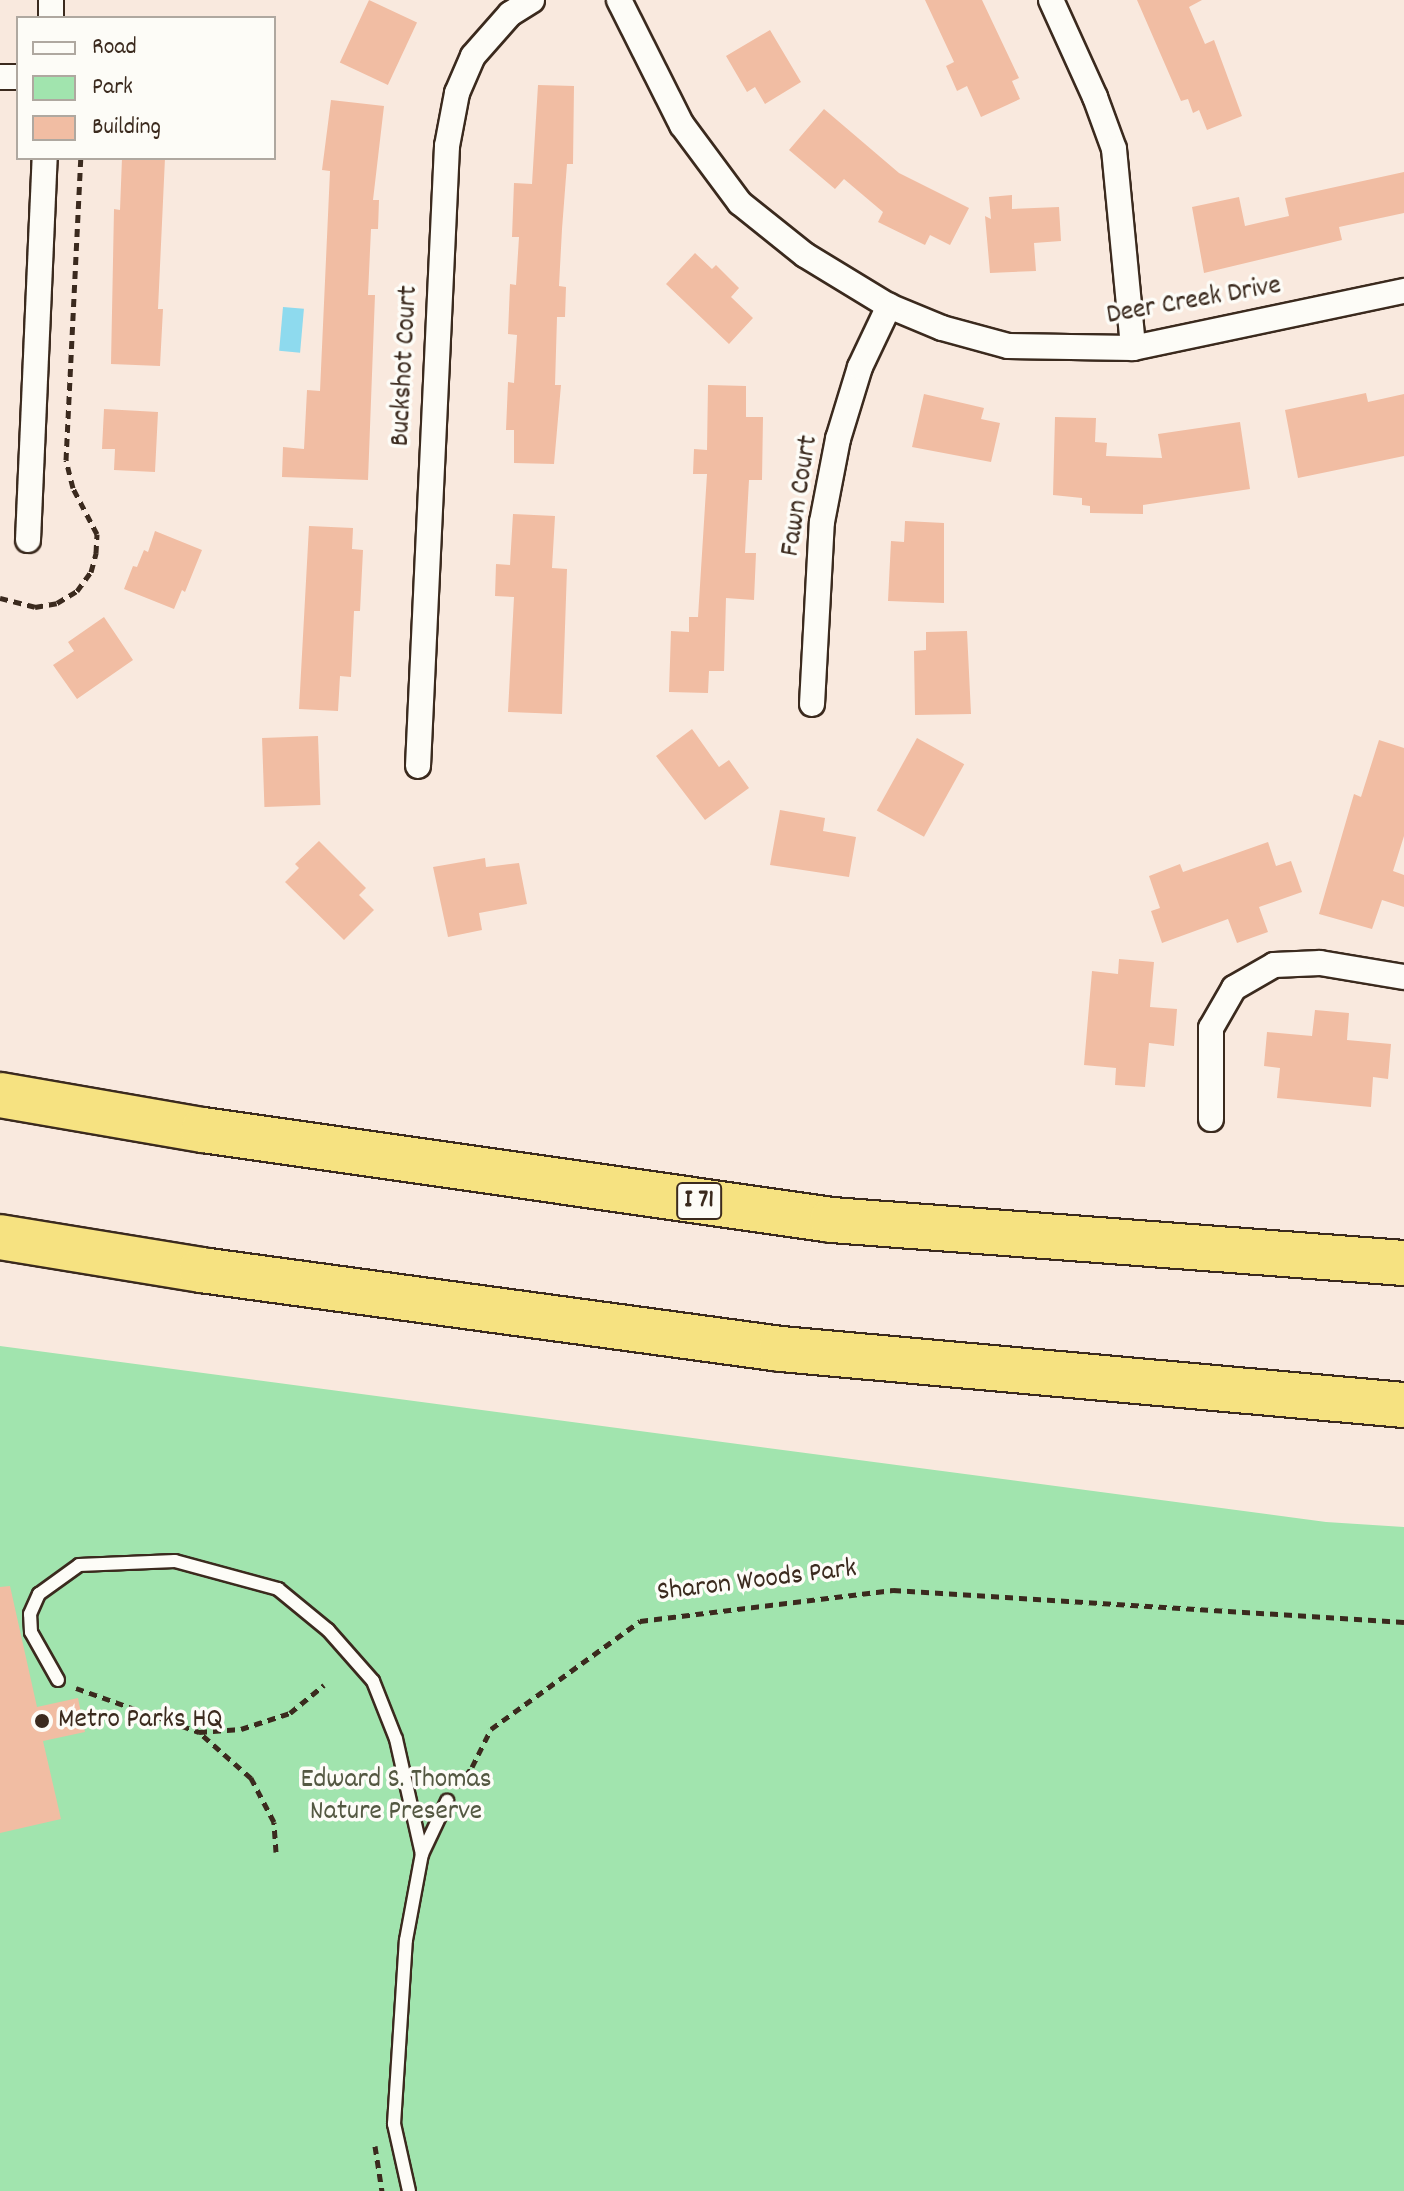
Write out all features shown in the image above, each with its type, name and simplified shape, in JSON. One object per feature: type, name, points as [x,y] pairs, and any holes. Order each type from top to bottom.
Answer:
[{"type":"highway","name":"I 71","points":[[0,1095],[203,1130],[832,1220],[1404,1263]]},
{"type":"highway","points":[[0,1237],[201,1270],[781,1349],[1404,1405]]},
{"type":"street","name":"Buckshot Court","points":[[418,766],[447,146],[457,93],[473,56],[510,14],[532,0]]},
{"type":"street","name":"Deer Creek Drive","points":[[619,0],[682,125],[740,203],[805,255],[889,306],[942,328],[1008,346],[1133,348],[1404,291]]},
{"type":"street","points":[[1051,0],[1095,97],[1114,149],[1133,348]]},
{"type":"street","points":[[28,540],[45,160]]},
{"type":"street","name":"Fawn Court","points":[[812,704],[822,522],[832,466],[860,367],[889,306]]},
{"type":"street","points":[[1211,1119],[1211,1028],[1234,988],[1274,965],[1320,963],[1404,977]]},
{"type":"lane","points":[[58,1680],[31,1632],[30,1614],[39,1594],[79,1565],[175,1561],[278,1589],[328,1630],[373,1681],[396,1739],[422,1854]]},
{"type":"lane","points":[[409,2191],[394,2124],[406,1940],[422,1854],[447,1801]]},
{"type":"path","points":[[0,598],[15,605],[35,607],[57,603],[77,591],[91,572],[96,553],[97,534],[73,488],[66,460],[81,160]]},
{"type":"path","name":"Sharon Woods Park","points":[[447,1801],[472,1767],[491,1729],[640,1621],[893,1590],[1404,1622]]},
{"type":"path","points":[[58,1680],[112,1703],[199,1732],[241,1729],[290,1713],[324,1685]]},
{"type":"path","points":[[199,1732],[251,1778],[274,1822],[276,1852]]},
{"type":"green space","name":"Edward S. Thomas Nature Preserve","points":[[0,1346],[1326,1522],[1404,1527],[1404,2191],[0,2191]]},
{"type":"water","points":[[283,307],[304,309],[300,353],[279,351]]},
{"type":"building","points":[[369,0],[417,22],[388,85],[340,63]]},
{"type":"building","points":[[925,0],[982,0],[1019,78],[1012,81],[1020,99],[981,117],[967,86],[957,91],[946,66],[954,62]]},
{"type":"building","points":[[1137,0],[1202,0],[1189,7],[1205,44],[1214,40],[1242,116],[1207,130],[1199,110],[1193,113],[1188,99],[1181,101]]},
{"type":"building","points":[[770,30],[801,82],[765,104],[755,87],[747,92],[726,56]]},
{"type":"building","points":[[538,85],[574,86],[573,164],[567,164],[559,286],[566,287],[565,317],[557,317],[555,385],[561,385],[554,464],[514,463],[514,430],[506,430],[508,382],[514,383],[517,335],[508,334],[510,284],[516,285],[519,237],[512,237],[514,183],[532,184]]},
{"type":"building","points":[[331,100],[384,106],[373,200],[379,200],[378,229],[371,229],[368,295],[375,295],[368,480],[282,477],[283,447],[304,449],[307,390],[320,391],[330,171],[322,170]]},
{"type":"building","points":[[824,109],[899,173],[969,208],[950,245],[930,235],[925,245],[878,222],[883,212],[844,179],[835,189],[789,150]]},
{"type":"building","points":[[122,160],[165,160],[158,309],[163,309],[160,366],[111,364],[114,209],[120,210]]},
{"type":"building","points":[[1404,172],[1404,213],[1339,227],[1342,240],[1204,273],[1192,207],[1239,197],[1245,226],[1289,216],[1285,198]]},
{"type":"building","points":[[1012,195],[1012,209],[1059,207],[1061,241],[1034,243],[1036,271],[990,273],[985,216],[991,219],[989,197]]},
{"type":"building","points":[[695,253],[712,269],[716,265],[739,288],[731,297],[753,318],[729,344],[666,284]]},
{"type":"building","points":[[708,385],[746,386],[746,417],[763,417],[762,480],[749,480],[745,553],[756,553],[754,600],[726,598],[724,671],[709,671],[708,693],[669,692],[671,631],[689,632],[689,617],[698,617],[707,474],[693,474],[694,449],[707,450]]},
{"type":"building","points":[[1366,393],[1368,402],[1404,394],[1404,456],[1298,478],[1285,410]]},
{"type":"building","points":[[924,394],[984,408],[981,419],[1000,423],[991,462],[912,447]]},
{"type":"building","points":[[104,409],[158,412],[155,472],[114,470],[115,449],[102,449]]},
{"type":"building","points":[[1055,417],[1096,418],[1095,442],[1107,443],[1106,456],[1162,458],[1158,434],[1240,422],[1250,489],[1143,505],[1143,514],[1090,513],[1090,506],[1082,505],[1082,498],[1053,495]]},
{"type":"building","points":[[513,514],[555,516],[552,568],[567,569],[562,714],[508,712],[514,597],[495,596],[496,564],[510,565]]},
{"type":"building","points":[[905,521],[944,523],[944,603],[888,601],[891,541],[904,542]]},
{"type":"building","points":[[309,526],[353,528],[352,549],[363,550],[360,611],[354,611],[351,677],[340,676],[338,711],[299,709]]},
{"type":"building","points":[[155,531],[202,550],[185,592],[182,590],[174,609],[124,589],[133,566],[137,567],[144,550],[148,552]]},
{"type":"building","points":[[104,617],[133,660],[77,699],[53,665],[74,651],[68,642]]},
{"type":"building","points":[[967,631],[971,714],[915,715],[914,651],[926,650],[926,632]]},
{"type":"building","points":[[692,729],[719,767],[729,760],[749,788],[705,820],[656,756]]},
{"type":"building","points":[[318,736],[320,805],[264,807],[262,738]]},
{"type":"building","points":[[917,738],[964,764],[924,837],[877,811]]},
{"type":"building","points":[[1379,740],[1404,748],[1404,836],[1393,871],[1404,875],[1404,907],[1382,900],[1372,929],[1319,914],[1354,794],[1361,797]]},
{"type":"building","points":[[780,810],[825,818],[823,831],[856,837],[849,877],[770,865]]},
{"type":"building","points":[[319,841],[366,888],[359,895],[374,910],[344,940],[285,882],[299,868],[295,864]]},
{"type":"building","points":[[1268,842],[1276,866],[1291,861],[1302,892],[1259,907],[1268,932],[1237,943],[1228,919],[1162,943],[1151,911],[1160,908],[1149,876],[1180,864],[1183,872]]},
{"type":"building","points":[[485,858],[486,867],[519,863],[527,904],[479,913],[482,930],[448,937],[433,867]]},
{"type":"building","points":[[1119,959],[1154,962],[1150,1007],[1177,1009],[1174,1046],[1149,1043],[1145,1087],[1115,1085],[1116,1068],[1084,1065],[1092,971],[1118,974]]},
{"type":"building","points":[[1315,1010],[1349,1013],[1347,1040],[1391,1044],[1388,1079],[1373,1077],[1371,1107],[1277,1098],[1280,1068],[1264,1066],[1267,1032],[1312,1036]]},
{"type":"building","name":"Metro Parks HQ","points":[[10,1586],[37,1707],[78,1698],[85,1732],[43,1741],[61,1819],[0,1833],[0,1587]]},
{"type":"place","name":"Metro Parks HQ","points":[[42,1721]]}]
